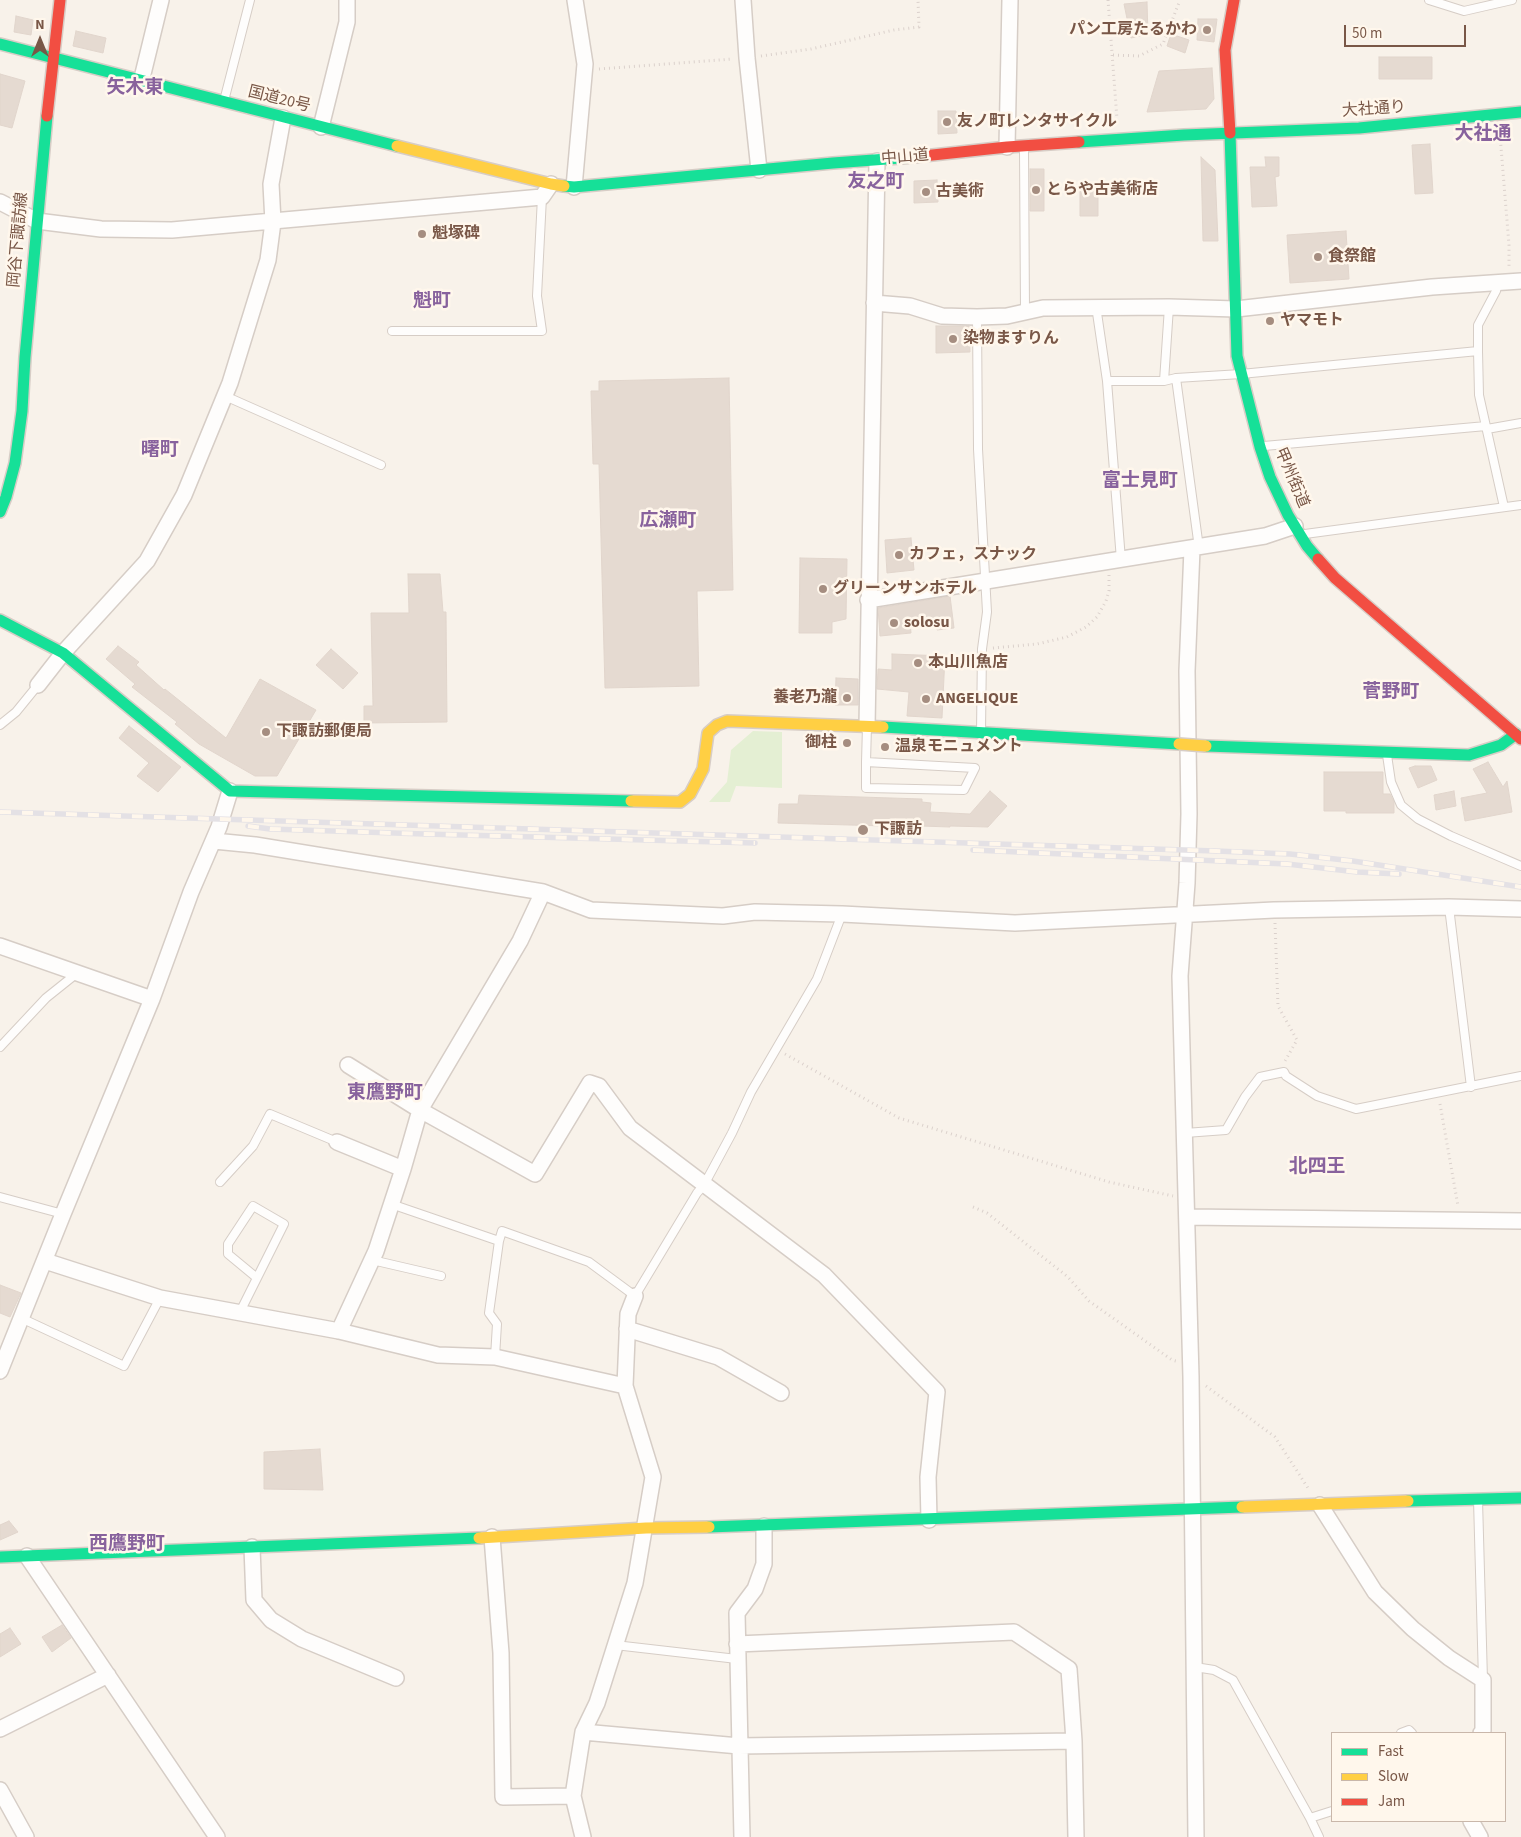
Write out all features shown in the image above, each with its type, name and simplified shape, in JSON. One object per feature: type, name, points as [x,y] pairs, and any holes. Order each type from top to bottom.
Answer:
[{"type":"main road","name":"岡谷下諏訪線","points":[[0,512],[15,463],[22,411],[37,221],[60,0]]},
{"type":"main road","name":"甲州街道","points":[[1234,0],[1225,50],[1230,133],[1237,356],[1260,447],[1270,477],[1307,546],[1335,578],[1518,736]]},
{"type":"main road","name":"国道20号","points":[[0,44],[321,127],[547,190]]},
{"type":"main road","name":"大社通り","points":[[1230,133],[1359,128],[1518,109]]},
{"type":"main road","name":"中山道","points":[[547,190],[877,161],[1007,147],[1230,133]]},
{"type":"main road","points":[[0,620],[63,653],[230,791],[680,802],[690,794],[703,769],[708,734],[717,725],[727,721],[867,726],[1206,746],[1469,755],[1501,745],[1518,736]]},
{"type":"main road","points":[[0,1556],[492,1538],[646,1528],[764,1526],[1193,1508],[1521,1498]]},
{"type":"street","points":[[141,82],[161,0]]},
{"type":"street","points":[[321,127],[347,22],[346,0]]},
{"type":"street","points":[[574,187],[585,64],[575,0]]},
{"type":"street","points":[[743,0],[759,170]]},
{"type":"street","points":[[1007,147],[1010,0]]},
{"type":"street","points":[[38,685],[63,653],[147,561],[184,495],[225,396],[268,260],[273,222],[271,184],[283,118]]},
{"type":"street","points":[[867,726],[877,161]]},
{"type":"street","points":[[0,202],[37,221],[101,229],[172,230],[421,207],[547,190]]},
{"type":"street","points":[[874,303],[910,306],[942,316],[977,317],[1007,316],[1043,308],[1096,306],[1236,309],[1416,289],[1509,282]]},
{"type":"street","points":[[868,600],[1298,531]]},
{"type":"street","points":[[1195,548],[1187,671],[1189,814],[1187,883],[1180,976],[1191,1371],[1196,1837]]},
{"type":"street","points":[[0,1371],[152,999],[191,892],[214,841],[230,791]]},
{"type":"street","points":[[214,841],[255,845],[544,892],[591,910],[723,916],[755,912],[842,914],[1015,923],[1274,910],[1449,907],[1521,909]]},
{"type":"street","points":[[339,1331],[372,1260],[403,1169],[420,1110],[520,941],[544,892]]},
{"type":"street","points":[[0,946],[152,999]]},
{"type":"street","points":[[348,1065],[420,1110],[535,1174],[590,1083],[599,1086],[630,1128],[824,1275],[937,1392],[928,1477],[929,1520]]},
{"type":"street","points":[[336,1142],[403,1169]]},
{"type":"street","points":[[1187,1216],[1521,1221]]},
{"type":"street","points":[[44,1261],[160,1298],[339,1331],[438,1355],[495,1357],[624,1386]]},
{"type":"street","points":[[583,1837],[573,1796],[583,1732],[597,1702],[635,1583],[646,1528],[653,1477],[624,1386],[628,1314],[635,1296]]},
{"type":"street","points":[[627,1328],[718,1357],[781,1393]]},
{"type":"street","points":[[1320,1505],[1375,1592],[1413,1629],[1450,1658],[1484,1680],[1483,1732]]},
{"type":"street","points":[[742,1837],[737,1613],[755,1589],[764,1564],[764,1526]]},
{"type":"street","points":[[492,1538],[501,1653],[503,1797],[573,1796]]},
{"type":"street","points":[[252,1547],[254,1600],[271,1620],[302,1639],[396,1678]]},
{"type":"street","points":[[27,1556],[217,1837]]},
{"type":"street","points":[[737,1644],[1014,1632],[1069,1669],[1074,1742],[1076,1837]]},
{"type":"street","points":[[0,1729],[108,1675]]},
{"type":"street","points":[[583,1732],[739,1746],[1074,1742]]},
{"type":"street","points":[[0,1790],[26,1837]]},
{"type":"street","points":[[1472,1822],[1480,1837]]},
{"type":"lane","points":[[223,103],[250,0]]},
{"type":"lane","points":[[1429,0],[1464,11],[1512,0]]},
{"type":"lane","points":[[1024,146],[1025,312]]},
{"type":"lane","points":[[392,330],[542,331],[537,296],[547,190]]},
{"type":"lane","points":[[1504,507],[1479,395],[1478,325],[1496,291],[1509,282]]},
{"type":"lane","points":[[1096,306],[1107,381],[1116,561]]},
{"type":"lane","points":[[1164,381],[1169,307]]},
{"type":"lane","points":[[977,317],[978,448],[988,612],[982,648],[981,734]]},
{"type":"lane","points":[[1107,381],[1164,381],[1176,378],[1241,374],[1478,351]]},
{"type":"lane","points":[[1176,378],[1195,548]]},
{"type":"lane","points":[[225,396],[381,465]]},
{"type":"lane","points":[[1260,447],[1521,424]]},
{"type":"lane","points":[[1298,531],[1311,532],[1521,505]]},
{"type":"lane","points":[[0,725],[16,712],[38,685]]},
{"type":"lane","points":[[866,762],[975,768],[964,790],[866,788],[866,762],[867,726]]},
{"type":"lane","points":[[1387,753],[1391,782],[1401,805],[1418,819],[1443,832],[1521,866]]},
{"type":"lane","points":[[1449,907],[1471,1087]]},
{"type":"lane","points":[[495,1357],[497,1324],[489,1313],[502,1231],[589,1262],[635,1296],[697,1193],[704,1185],[732,1133],[751,1092],[817,979],[842,914]]},
{"type":"lane","points":[[0,1047],[46,998],[76,974]]},
{"type":"lane","points":[[1185,1133],[1226,1130],[1245,1097],[1260,1077],[1284,1072],[1286,1076],[1317,1096],[1356,1108],[1521,1076]]},
{"type":"lane","points":[[220,1182],[254,1146],[270,1114],[336,1142]]},
{"type":"lane","points":[[0,1197],[63,1214]]},
{"type":"lane","points":[[391,1204],[499,1241]]},
{"type":"lane","points":[[240,1312],[257,1278],[284,1224],[253,1206],[228,1244],[228,1254],[257,1278]]},
{"type":"lane","points":[[372,1260],[441,1276]]},
{"type":"lane","points":[[21,1318],[124,1366],[160,1298]]},
{"type":"lane","points":[[1478,1500],[1484,1680]]},
{"type":"lane","points":[[615,1645],[737,1659]]},
{"type":"lane","points":[[1195,1667],[1214,1670],[1234,1680],[1319,1837]]},
{"type":"lane","points":[[1310,1818],[1331,1811]]},
{"type":"path","points":[[918,0],[919,27]]},
{"type":"path","points":[[1108,0],[1119,140]]},
{"type":"path","points":[[1113,55],[1140,56],[1163,44],[1180,0]]},
{"type":"path","points":[[1500,127],[1509,245],[1509,282]]},
{"type":"path","points":[[982,648],[1037,644],[1066,637],[1086,627],[1097,617],[1106,601],[1116,561]]},
{"type":"path","points":[[1274,910],[1278,1006],[1296,1040],[1285,1060],[1284,1072]]},
{"type":"path","points":[[777,1049],[899,1118],[1109,1182],[1186,1199]]},
{"type":"path","points":[[1439,1093],[1460,1220]]},
{"type":"path","points":[[973,1207],[987,1213],[1068,1277],[1089,1302],[1172,1360],[1191,1371],[1275,1437],[1320,1505]]},
{"type":"green space","points":[[753,731],[782,732],[782,788],[736,786],[730,802],[709,802],[727,782],[731,750]]},
{"type":"building","points":[[1147,2],[1148,34],[1131,38],[1124,4]]},
{"type":"building","points":[[16,16],[33,20],[31,35],[14,32]]},
{"type":"building","name":"パン工房たるかわ","points":[[1198,19],[1217,19],[1214,42],[1197,40]]},
{"type":"building","points":[[76,31],[106,38],[103,53],[73,46]]},
{"type":"building","points":[[1171,34],[1189,40],[1185,53],[1167,46]]},
{"type":"building","points":[[1379,57],[1432,57],[1432,79],[1379,79]]},
{"type":"building","points":[[1212,68],[1214,99],[1206,109],[1147,112],[1159,71]]},
{"type":"building","points":[[0,74],[25,81],[12,128],[0,125]]},
{"type":"building","name":"友ノ町レンタサイクル","points":[[938,111],[956,111],[957,133],[938,134]]},
{"type":"building","points":[[1430,144],[1433,193],[1415,194],[1412,145]]},
{"type":"building","points":[[1201,157],[1215,170],[1218,241],[1203,241]]},
{"type":"building","points":[[1265,157],[1279,157],[1279,176],[1275,177],[1277,206],[1252,207],[1250,167],[1266,167]]},
{"type":"building","name":"とらや古美術店","points":[[1030,169],[1044,169],[1044,211],[1030,211]]},
{"type":"building","name":"古美術","points":[[937,180],[938,202],[914,203],[914,181]]},
{"type":"building","points":[[1080,190],[1098,190],[1098,216],[1080,216]]},
{"type":"building","name":"食祭館","points":[[1346,231],[1349,279],[1290,283],[1287,235]]},
{"type":"building","name":"染物ますりん","points":[[936,326],[969,326],[970,352],[936,353]]},
{"type":"building","points":[[729,378],[733,590],[697,591],[699,686],[605,688],[599,464],[593,464],[591,391],[599,391],[599,381]]},
{"type":"building","name":"カフェ，スナック","points":[[911,538],[914,570],[887,573],[885,540]]},
{"type":"building","name":"グリーンサンホテル","points":[[800,558],[847,559],[846,619],[832,622],[832,633],[799,633]]},
{"type":"building","points":[[408,574],[440,574],[443,612],[446,612],[447,722],[364,723],[364,706],[373,706],[371,613],[409,613]]},
{"type":"building","points":[[950,596],[954,628],[937,630],[936,620],[910,621],[911,633],[880,636],[878,608]]},
{"type":"building","name":"下諏訪郵便局","points":[[118,646],[139,662],[136,665],[164,690],[226,738],[260,679],[316,710],[277,776],[255,776],[199,744],[175,724],[177,722],[132,687],[135,684],[106,659]]},
{"type":"building","points":[[331,649],[358,673],[343,689],[316,665]]},
{"type":"building","points":[[892,654],[945,656],[942,718],[907,716],[909,692],[877,689],[878,669],[892,670]]},
{"type":"building","name":"養老乃瀧","points":[[836,678],[858,679],[858,705],[835,705]]},
{"type":"building","points":[[129,726],[181,767],[158,792],[137,776],[149,763],[119,738]]},
{"type":"building","points":[[1488,762],[1503,787],[1507,781],[1512,812],[1465,821],[1461,798],[1487,793],[1473,769]]},
{"type":"building","points":[[1431,766],[1437,780],[1418,788],[1409,768]]},
{"type":"building","points":[[1324,772],[1383,772],[1383,794],[1390,794],[1394,802],[1394,813],[1324,811]]},
{"type":"building","points":[[990,791],[1007,806],[988,827],[778,823],[779,804],[798,804],[799,795],[922,799],[922,802],[931,803],[930,812],[970,814]]},
{"type":"building","points":[[1454,791],[1456,806],[1436,810],[1434,795]]},
{"type":"building","points":[[0,1285],[21,1293],[10,1317],[0,1313]]},
{"type":"building","points":[[320,1449],[323,1490],[264,1489],[264,1452]]},
{"type":"building","points":[[9,1521],[18,1532],[0,1540],[0,1525]]},
{"type":"building","points":[[62,1625],[71,1638],[52,1652],[42,1637]]},
{"type":"building","points":[[10,1628],[21,1644],[0,1657],[0,1634]]},
{"type":"railway","points":[[0,812],[1290,854],[1353,861],[1521,887]]},
{"type":"railway","points":[[248,826],[270,829],[755,843]]},
{"type":"railway","points":[[973,850],[1287,864],[1357,872],[1399,874]]},
{"type":"traffic: fast","points":[[0,44],[397,146]]},
{"type":"traffic: fast","points":[[1079,142],[1184,135],[1359,128],[1521,112]]},
{"type":"traffic: fast","points":[[0,512],[15,463],[22,411],[25,357],[47,116]]},
{"type":"traffic: fast","points":[[1230,133],[1237,356],[1260,447],[1270,477],[1288,515],[1307,546],[1318,559]]},
{"type":"traffic: fast","points":[[564,186],[574,187],[914,157]]},
{"type":"traffic: fast","points":[[0,620],[63,653],[230,791],[631,801]]},
{"type":"traffic: fast","points":[[883,727],[1179,744]]},
{"type":"traffic: fast","points":[[1206,746],[1469,755],[1501,745],[1516,734]]},
{"type":"traffic: fast","points":[[1408,1501],[1521,1498]]},
{"type":"traffic: fast","points":[[709,1527],[1242,1507]]},
{"type":"traffic: fast","points":[[0,1557],[479,1538]]},
{"type":"traffic: slow","points":[[397,146],[564,186]]},
{"type":"traffic: slow","points":[[631,801],[680,802],[690,794],[703,769],[708,733],[717,725],[727,721],[883,727]]},
{"type":"traffic: slow","points":[[1179,744],[1206,746]]},
{"type":"traffic: slow","points":[[1242,1507],[1408,1501]]},
{"type":"traffic: slow","points":[[479,1538],[646,1528],[709,1527]]},
{"type":"traffic: jam","points":[[47,116],[60,0]]},
{"type":"traffic: jam","points":[[1230,133],[1225,50],[1234,0]]},
{"type":"traffic: jam","points":[[914,157],[1007,147],[1079,142]]},
{"type":"traffic: jam","points":[[1318,559],[1335,578],[1521,739]]},
{"type":"place","name":"パン工房たるかわ","points":[[1207,30]]},
{"type":"place","name":"友ノ町レンタサイクル","points":[[947,122]]},
{"type":"place","name":"とらや古美術店","points":[[1036,190]]},
{"type":"place","name":"古美術","points":[[926,192]]},
{"type":"place","name":"魁塚碑","points":[[422,234]]},
{"type":"place","name":"食祭館","points":[[1318,257]]},
{"type":"place","name":"ヤマモト","points":[[1270,321]]},
{"type":"place","name":"染物ますりん","points":[[953,339]]},
{"type":"place","name":"カフェ，スナック","points":[[899,555]]},
{"type":"place","name":"グリーンサンホテル","points":[[823,589]]},
{"type":"place","name":"solosu","points":[[894,623]]},
{"type":"place","name":"本山川魚店","points":[[918,663]]},
{"type":"place","name":"養老乃瀧","points":[[847,698]]},
{"type":"place","name":"ANGELIQUE","points":[[926,699]]},
{"type":"place","name":"下諏訪郵便局","points":[[266,732]]},
{"type":"place","name":"御柱","points":[[847,743]]},
{"type":"place","name":"温泉モニュメント","points":[[885,747]]},
{"type":"place","name":"下諏訪","points":[[863,830]]},
{"type":"district","name":"矢木東","points":[[135,89]]},
{"type":"district","name":"大社通","points":[[1483,135]]},
{"type":"district","name":"友之町","points":[[876,183]]},
{"type":"district","name":"魁町","points":[[432,302]]},
{"type":"district","name":"曙町","points":[[160,451]]},
{"type":"district","name":"富士見町","points":[[1140,482]]},
{"type":"district","name":"広瀬町","points":[[668,522]]},
{"type":"district","name":"菅野町","points":[[1391,693]]},
{"type":"district","name":"東鷹野町","points":[[385,1094]]},
{"type":"district","name":"北四王","points":[[1317,1168]]},
{"type":"district","name":"西鷹野町","points":[[127,1545]]}]
